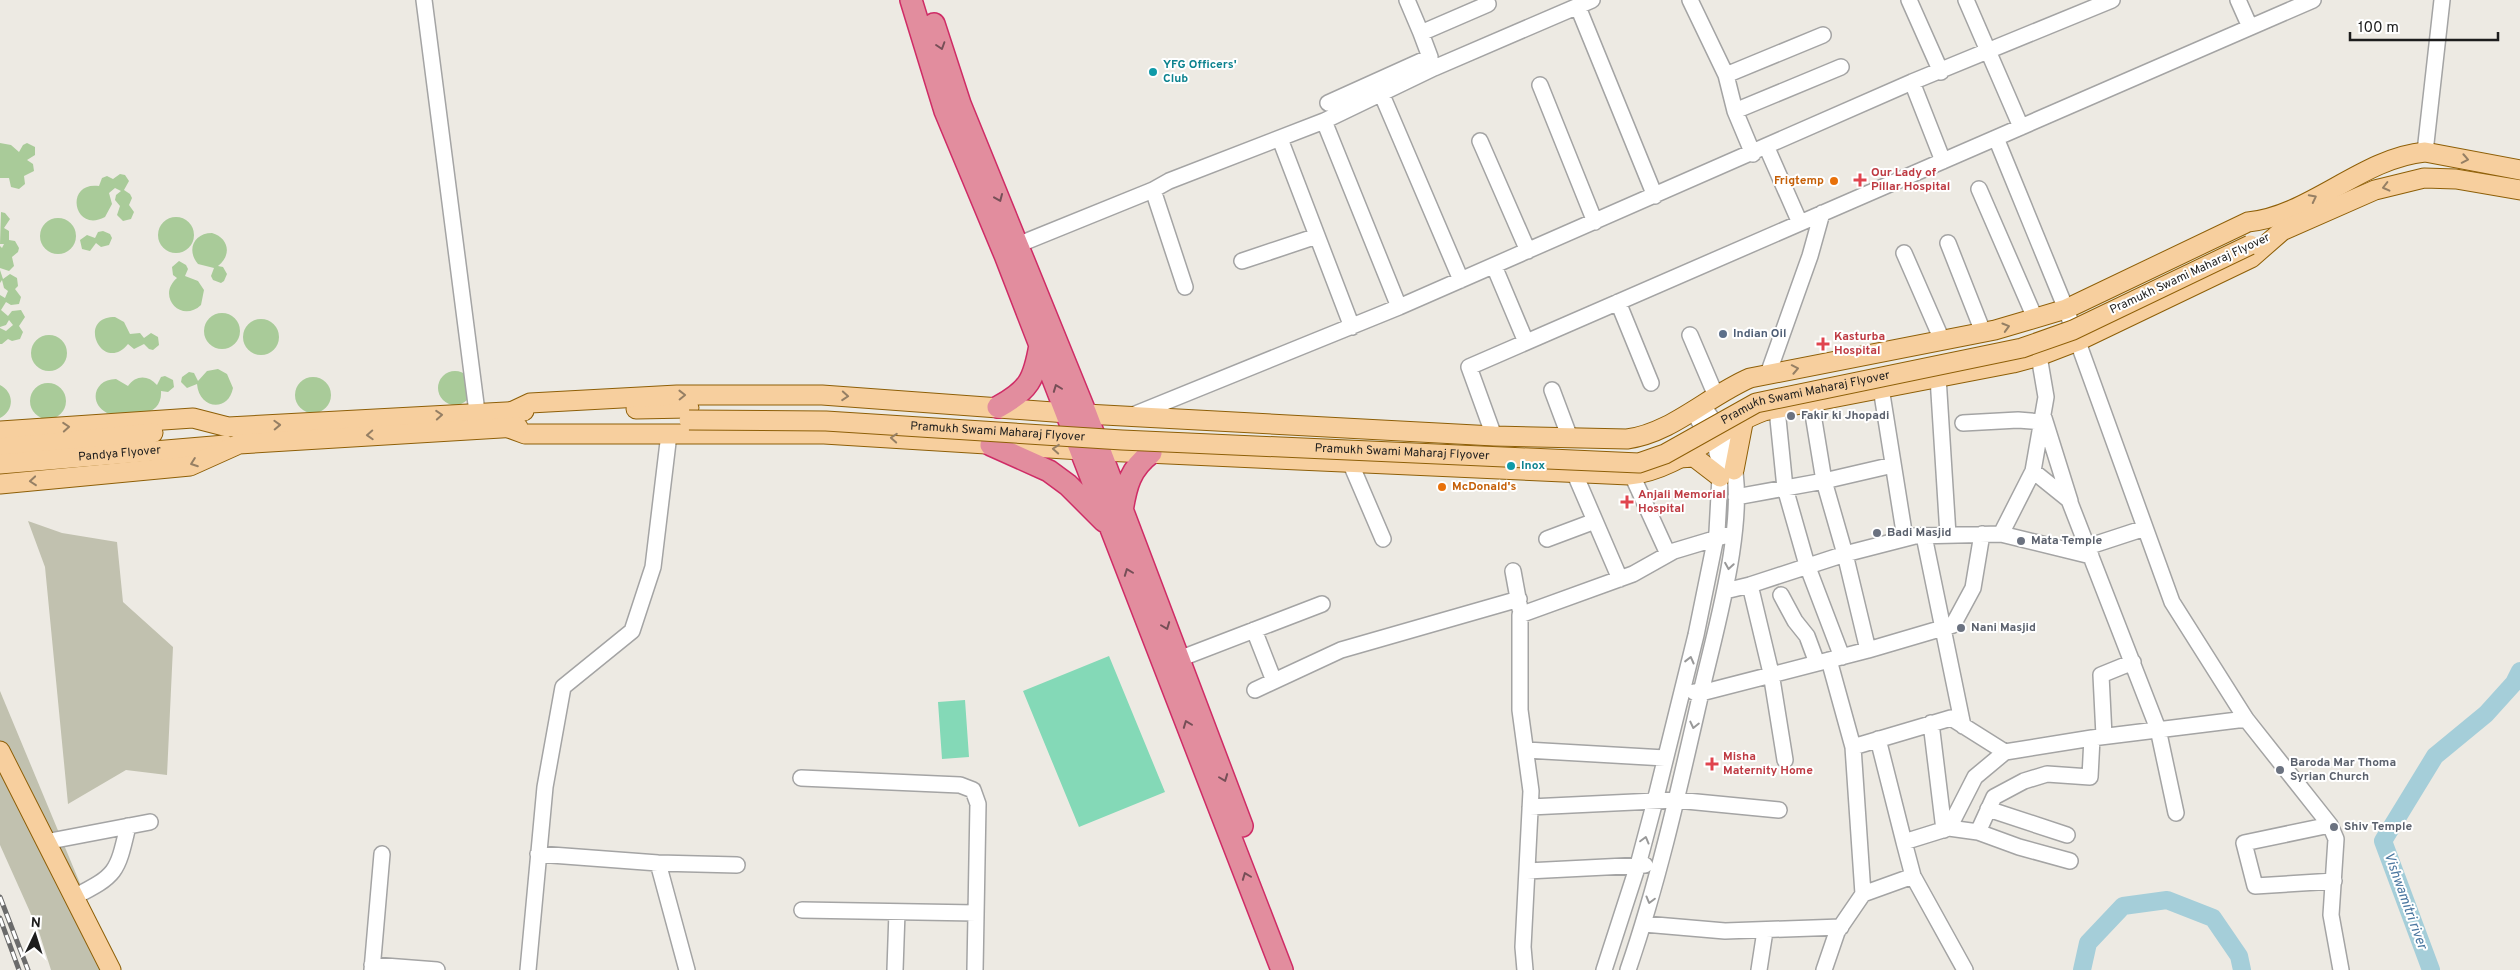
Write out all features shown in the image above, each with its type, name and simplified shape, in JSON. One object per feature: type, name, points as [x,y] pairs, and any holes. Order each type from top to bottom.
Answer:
[{"type":"highway","points":[[910,0],[946,111],[1011,248],[1040,345],[1076,413]]},
{"type":"highway","points":[[926,0],[960,104],[1011,248],[1117,520],[1282,970]]},
{"type":"highway","points":[[998,408],[1027,387],[1035,372],[1040,345]]},
{"type":"highway","points":[[992,445],[1049,471],[1117,520],[1178,659],[1297,970]]},
{"type":"highway","points":[[1117,520],[1129,477],[1138,464],[1151,453]]},
{"type":"main road","points":[[2424,178],[2414,172],[2412,164],[2414,157],[2425,152]]},
{"type":"main road","points":[[0,432],[194,418],[228,427],[321,424],[476,412],[510,419],[525,434],[824,434],[1091,451],[1632,475],[1665,467],[1744,418],[1811,402],[2013,363],[2040,356],[2078,341],[2251,258],[2275,225],[2366,171],[2411,153],[2425,152],[2520,170]]},
{"type":"main road","points":[[510,419],[530,403],[677,395],[822,394],[1076,413],[1494,436],[1642,437],[1735,384],[1768,374],[1983,332],[2066,308],[2248,222],[2275,225],[2375,190],[2424,178],[2456,179],[2520,190]]},
{"type":"main road","name":"Pramukh Swami Maharaj Flyover","points":[[510,419],[826,420],[1122,440],[1639,463],[1666,454],[1756,402],[2022,348],[2045,341],[2074,330],[2275,225]]},
{"type":"main road","points":[[1679,458],[1694,457],[1727,474],[1744,418]]},
{"type":"main road","name":"Pandya Flyover","points":[[0,448],[187,439],[239,444],[510,419]]},
{"type":"main road","name":"Pandya Flyover","points":[[0,464],[187,439],[228,427]]},
{"type":"main road","points":[[0,484],[190,466],[239,444]]},
{"type":"main road","points":[[0,751],[111,970]]},
{"type":"main road","points":[[0,779],[97,970]]},
{"type":"street","points":[[424,0],[476,412]]},
{"type":"street","points":[[1328,103],[1430,57],[1407,0]]},
{"type":"street","points":[[1011,248],[1169,182],[1280,139],[1382,95],[1434,68],[1592,0]]},
{"type":"street","points":[[1690,0],[1726,76],[1735,111],[1760,151],[1800,223]]},
{"type":"street","points":[[1909,0],[1941,72]]},
{"type":"street","points":[[1966,0],[2021,127]]},
{"type":"street","points":[[1132,416],[1352,327],[1760,151],[1912,82],[1941,72],[2112,0]]},
{"type":"street","points":[[2238,0],[2250,27]]},
{"type":"street","points":[[1494,436],[1469,366],[2313,0]]},
{"type":"street","points":[[2425,152],[2442,0]]},
{"type":"street","points":[[1421,33],[1488,4]]},
{"type":"street","points":[[1578,7],[1655,196]]},
{"type":"street","points":[[1726,76],[1823,35]]},
{"type":"street","points":[[1735,111],[1841,67]]},
{"type":"street","points":[[1912,82],[1943,161]]},
{"type":"street","points":[[1540,86],[1595,222]]},
{"type":"street","points":[[1382,95],[1461,280]]},
{"type":"street","points":[[1324,120],[1399,307]]},
{"type":"street","points":[[1996,138],[2066,308],[2172,602],[2246,719],[2330,825],[2336,839],[2331,915],[2341,970]]},
{"type":"street","points":[[1280,139],[1352,327]]},
{"type":"street","points":[[1480,141],[1528,251]]},
{"type":"street","points":[[1979,189],[2035,318]]},
{"type":"street","points":[[1153,190],[1185,287]]},
{"type":"street","points":[[1768,374],[1810,256],[1822,214]]},
{"type":"street","points":[[1242,261],[1317,236]]},
{"type":"street","points":[[1948,243],[1983,332]]},
{"type":"street","points":[[1904,253],[1942,340]]},
{"type":"street","points":[[1494,266],[1526,342]]},
{"type":"street","points":[[1618,302],[1651,383]]},
{"type":"street","points":[[1604,970],[1638,865],[1655,801],[1696,635],[1732,456],[1715,436],[1703,403],[1690,335]]},
{"type":"street","points":[[2001,534],[2033,471],[2046,397],[2040,356]]},
{"type":"street","points":[[1938,377],[1948,535]]},
{"type":"street","points":[[1881,388],[1904,538]]},
{"type":"street","points":[[1552,390],[1570,438]]},
{"type":"street","points":[[1811,402],[1824,481],[1845,554],[1868,650]]},
{"type":"street","points":[[1777,409],[1785,488],[1853,747],[1863,894]]},
{"type":"street","points":[[1963,423],[2042,418]]},
{"type":"street","points":[[2042,418],[2071,504],[2158,729],[2176,814]]},
{"type":"street","points":[[528,970],[545,787],[563,687],[632,631],[653,567],[668,434]]},
{"type":"street","points":[[1350,462],[1384,539]]},
{"type":"street","points":[[1736,497],[1824,481],[1893,465]]},
{"type":"street","points":[[2033,471],[2069,500],[2071,504]]},
{"type":"street","points":[[1574,472],[1620,579]]},
{"type":"street","points":[[1628,970],[1644,924],[1660,864],[1725,591],[1734,533],[1736,497],[1727,474]]},
{"type":"street","points":[[1632,475],[1668,554]]},
{"type":"street","points":[[1547,539],[1595,522]]},
{"type":"street","points":[[1725,591],[1904,538],[2001,534],[2089,552],[2145,528]]},
{"type":"street","points":[[1520,615],[1620,579],[1668,554],[1734,533]]},
{"type":"street","points":[[1682,690],[1701,693],[1771,673],[1944,630],[1953,625],[1973,588],[1982,534]]},
{"type":"street","points":[[1924,536],[1964,726]]},
{"type":"street","points":[[1512,571],[1519,599],[1520,710],[1531,791],[1523,947],[1525,970]]},
{"type":"street","points":[[1750,585],[1771,673],[1785,760]]},
{"type":"street","points":[[1781,595],[1795,621],[1829,660]]},
{"type":"street","points":[[1255,690],[1341,650],[1519,599]]},
{"type":"street","points":[[1178,659],[1322,604]]},
{"type":"street","points":[[1254,630],[1274,681]]},
{"type":"street","points":[[1978,832],[1994,797],[2024,781],[2048,774],[2090,777],[2098,737],[2101,675],[2133,662]]},
{"type":"street","points":[[1853,747],[1951,718],[2005,752]]},
{"type":"street","points":[[1947,829],[1975,777],[2005,752],[2098,737],[2246,719]]},
{"type":"street","points":[[1931,723],[1947,829]]},
{"type":"street","points":[[1878,739],[1913,876],[1965,970]]},
{"type":"street","points":[[1526,750],[1665,758]]},
{"type":"street","points":[[801,778],[960,785],[972,790],[978,804],[975,970]]},
{"type":"street","points":[[1530,807],[1676,800],[1779,810]]},
{"type":"street","points":[[1988,809],[2067,835]]},
{"type":"street","points":[[46,842],[150,822]]},
{"type":"street","points":[[2330,825],[2244,842],[2255,886],[2334,881]]},
{"type":"street","points":[[74,897],[101,883],[114,872],[121,855],[128,826]]},
{"type":"street","points":[[1904,842],[1947,829],[1978,832],[2018,848],[2070,861]]},
{"type":"street","points":[[382,854],[372,967],[437,970]]},
{"type":"street","points":[[538,854],[658,863],[736,865]]},
{"type":"street","points":[[658,863],[687,970]]},
{"type":"street","points":[[1527,871],[1660,864]]},
{"type":"street","points":[[1824,970],[1841,927],[1863,894],[1913,876]]},
{"type":"street","points":[[802,910],[976,913]]},
{"type":"street","points":[[895,970],[897,912]]},
{"type":"street","points":[[1644,924],[1725,931],[1841,927]]},
{"type":"street","points":[[1759,970],[1765,930]]},
{"type":"shaded area","points":[[28,521],[62,533],[117,542],[123,602],[173,647],[167,775],[126,770],[68,804],[45,567]]},
{"type":"shaded area","points":[[0,691],[116,970],[51,970],[39,932],[0,845]]},
{"type":"green space","points":[[0,143],[11,145],[19,152],[23,145],[27,143],[35,147],[35,155],[27,160],[33,164],[34,171],[24,176],[25,184],[19,189],[11,187],[9,178],[0,178]]},
{"type":"green space","points":[[120,174],[125,175],[129,181],[124,190],[132,198],[129,205],[134,212],[131,219],[123,221],[117,215],[120,206],[115,200],[116,195],[121,191],[115,188],[109,193],[112,204],[105,217],[94,220],[86,219],[80,213],[77,206],[77,198],[81,191],[88,187],[99,186],[102,178],[107,176],[113,179]]},
{"type":"green space","points":[[1,212],[5,213],[10,219],[4,228],[9,231],[9,240],[15,241],[19,248],[18,252],[12,257],[14,266],[9,271],[0,268],[0,246],[2,248],[4,244],[0,244]]},
{"type":"green space","points":[[176,217],[189,222],[194,235],[189,248],[176,253],[163,248],[158,235],[163,222]]},
{"type":"green space","points":[[58,218],[71,223],[76,236],[71,249],[58,254],[45,249],[40,236],[45,223]]},
{"type":"green space","points":[[103,231],[110,234],[112,238],[109,245],[101,247],[96,243],[90,251],[82,249],[80,240],[87,235],[95,238],[98,232]]},
{"type":"green space","points":[[212,233],[218,235],[227,247],[225,257],[218,266],[223,267],[227,274],[221,283],[213,280],[211,276],[214,268],[198,264],[194,259],[192,248],[196,239]]},
{"type":"green space","points":[[179,261],[186,265],[188,269],[185,276],[198,281],[204,290],[201,305],[193,310],[179,310],[170,299],[171,285],[177,278],[173,275],[172,267]]},
{"type":"green space","points":[[0,270],[3,279],[10,274],[17,278],[18,286],[15,289],[21,297],[19,304],[11,305],[6,302],[1,310],[8,316],[12,311],[21,310],[25,317],[19,326],[23,332],[20,339],[12,341],[8,339],[2,344],[0,344],[0,328],[6,331],[13,325],[9,320],[6,325],[0,327],[0,295],[5,298],[8,291],[4,288],[2,280],[0,283]]},
{"type":"green space","points":[[222,313],[235,318],[240,331],[235,344],[222,349],[209,344],[204,331],[209,318]]},
{"type":"green space","points":[[115,317],[124,322],[130,334],[140,333],[144,338],[151,333],[158,337],[159,345],[153,350],[144,344],[134,349],[128,344],[119,352],[110,353],[102,349],[97,342],[95,334],[97,326],[103,319]]},
{"type":"green space","points":[[261,319],[274,324],[279,337],[274,350],[261,355],[248,350],[243,337],[248,324]]},
{"type":"green space","points":[[49,335],[62,340],[67,353],[62,366],[49,371],[36,366],[31,353],[36,340]]},
{"type":"green space","points":[[218,369],[227,374],[233,388],[226,401],[220,404],[214,405],[203,399],[197,384],[187,388],[181,382],[182,377],[189,372],[194,373],[198,381],[207,371]]},
{"type":"green space","points":[[455,371],[462,372],[467,376],[471,381],[471,395],[467,400],[462,404],[455,405],[448,404],[443,400],[439,395],[438,388],[439,381],[443,376],[448,372]]},
{"type":"green space","points":[[165,376],[173,380],[174,387],[168,392],[161,391],[158,405],[151,411],[136,412],[136,417],[120,415],[120,413],[107,413],[97,403],[96,392],[98,387],[109,380],[116,379],[128,386],[138,378],[146,378],[157,385],[161,377]]},
{"type":"green space","points":[[313,377],[326,382],[331,395],[326,408],[313,413],[300,408],[295,395],[300,382]]},
{"type":"green space","points":[[48,383],[61,388],[66,401],[61,414],[48,419],[35,414],[30,401],[35,388]]},
{"type":"green space","points":[[0,385],[8,392],[11,401],[5,415],[0,418]]},
{"type":"green space","points":[[1109,656],[1165,792],[1079,827],[1023,691]]},
{"type":"green space","points":[[965,700],[969,757],[942,759],[938,702]]},
{"type":"waterway","name":"Vishwamitri river","points":[[2431,970],[2383,841],[2435,756],[2486,714],[2514,683],[2520,671]]},
{"type":"waterway","name":"Vishwamitri river","points":[[2082,970],[2088,943],[2123,906],[2167,900],[2213,918],[2239,956],[2242,970]]},
{"type":"railway","points":[[0,897],[28,970]]},
{"type":"railway","points":[[0,918],[19,970]]},
{"type":"place","name":"YFG Officers' Club","points":[[1153,72]]},
{"type":"place","name":"Our Lady of Pillar Hospital","points":[[1860,180]]},
{"type":"place","name":"Frigtemp","points":[[1834,181]]},
{"type":"place","name":"Indian Oil","points":[[1723,334]]},
{"type":"place","name":"Kasturba Hospital","points":[[1823,344]]},
{"type":"place","name":"Fakir ki Jhopadi","points":[[1791,416]]},
{"type":"place","name":"Inox","points":[[1511,466]]},
{"type":"place","name":"McDonald's","points":[[1442,487]]},
{"type":"place","name":"Anjali Memorial Hospital","points":[[1627,502]]},
{"type":"place","name":"Badi Masjid","points":[[1877,533]]},
{"type":"place","name":"Mata Temple","points":[[2021,541]]},
{"type":"place","name":"Nani Masjid","points":[[1961,628]]},
{"type":"place","name":"Misha Maternity Home","points":[[1712,764]]},
{"type":"place","name":"Baroda Mar Thoma Syrian Church","points":[[2280,770]]},
{"type":"place","name":"Shiv Temple","points":[[2334,827]]}]
